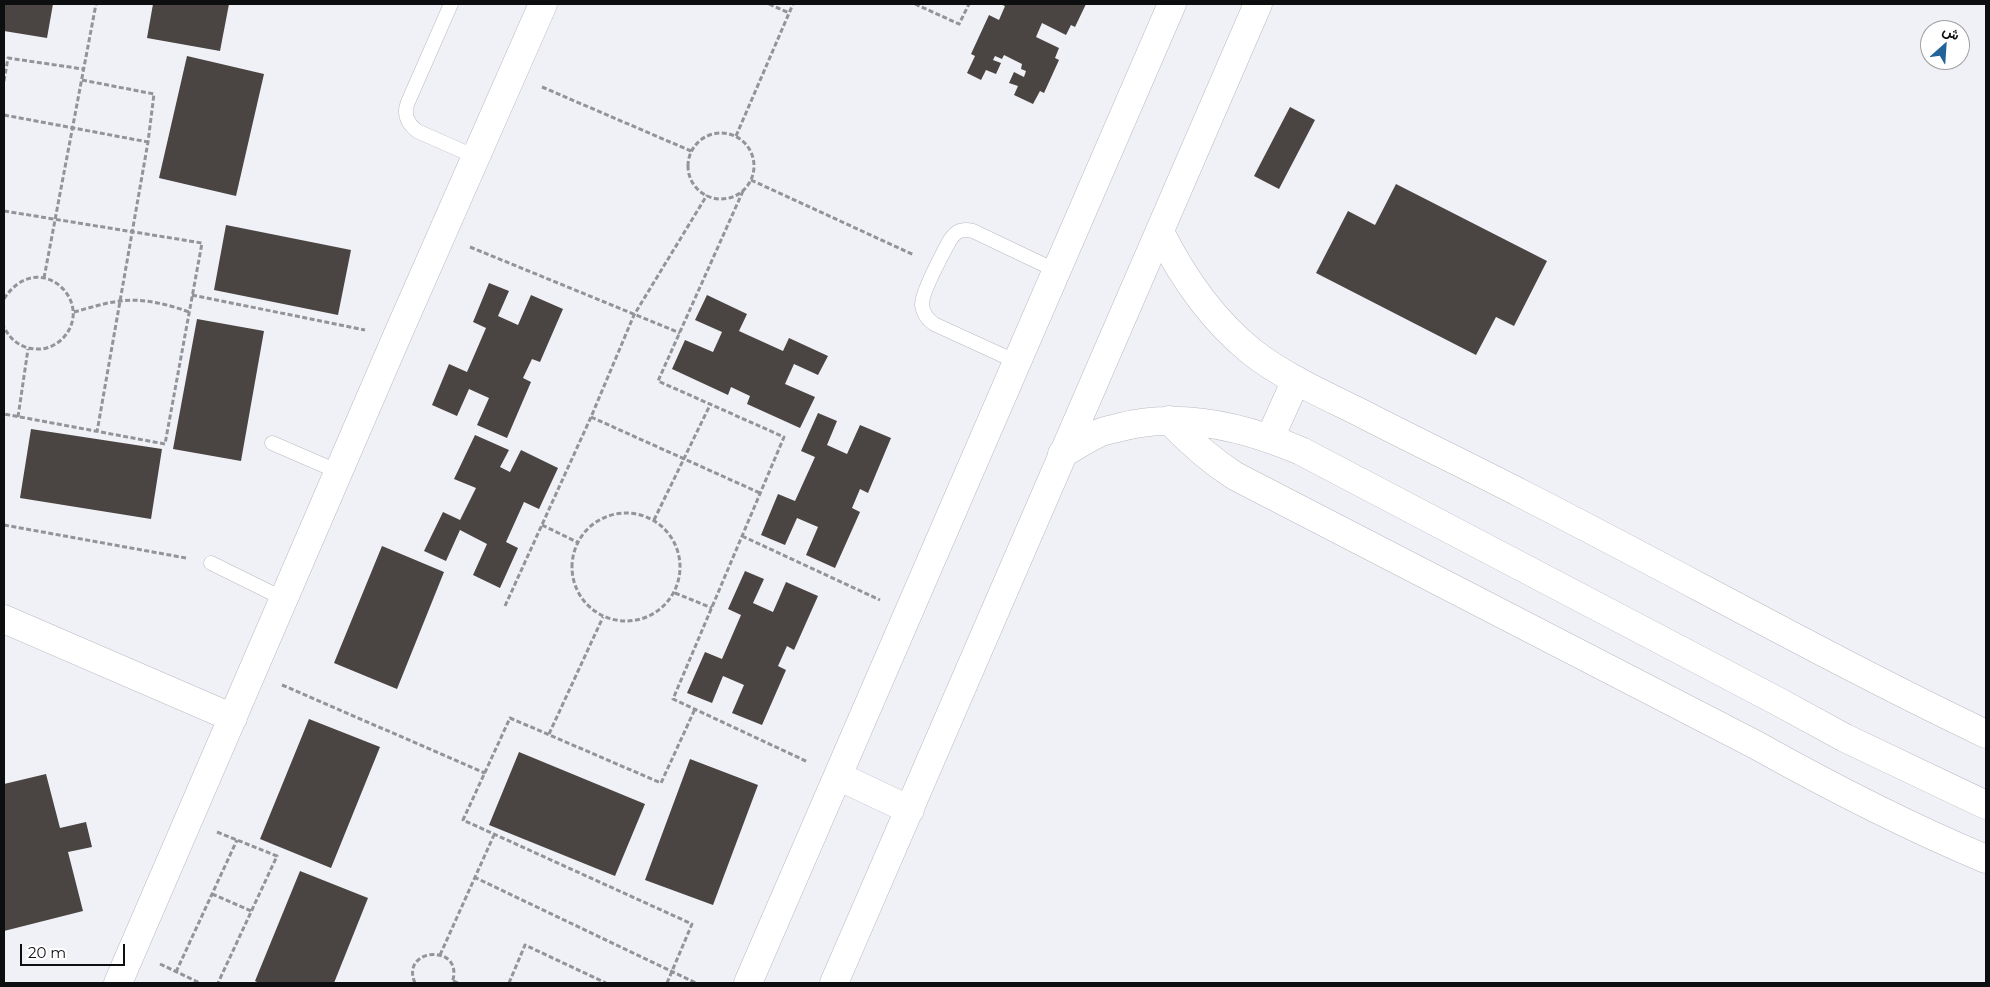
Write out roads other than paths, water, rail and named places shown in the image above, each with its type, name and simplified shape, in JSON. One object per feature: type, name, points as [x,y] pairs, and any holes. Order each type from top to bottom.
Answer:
[{"type":"street","points":[[118,983],[397,336],[543,4]]},
{"type":"street","points":[[748,983],[1172,4]]},
{"type":"street","points":[[834,983],[1258,4]]},
{"type":"street","points":[[1160,232],[1189,285],[1208,309],[1253,352],[1296,380],[1521,494],[1869,676],[1986,734]]},
{"type":"street","points":[[1270,438],[1296,380]]},
{"type":"street","points":[[1062,454],[1100,432],[1136,423],[1169,420],[1204,422],[1237,428],[1270,438],[1318,460],[1845,738],[1986,805]]},
{"type":"street","points":[[1169,420],[1191,443],[1236,476],[1839,790],[1890,816],[1986,859]]},
{"type":"street","points":[[4,619],[233,718]]},
{"type":"street","points":[[838,776],[910,810]]},
{"type":"lane","points":[[451,4],[408,102],[405,110],[406,118],[410,126],[417,131],[476,157]]},
{"type":"lane","points":[[1017,362],[928,320],[922,306],[922,298],[954,234],[967,229],[1057,271]]},
{"type":"lane","points":[[272,443],[339,472]]},
{"type":"lane","points":[[211,563],[284,599]]}]
